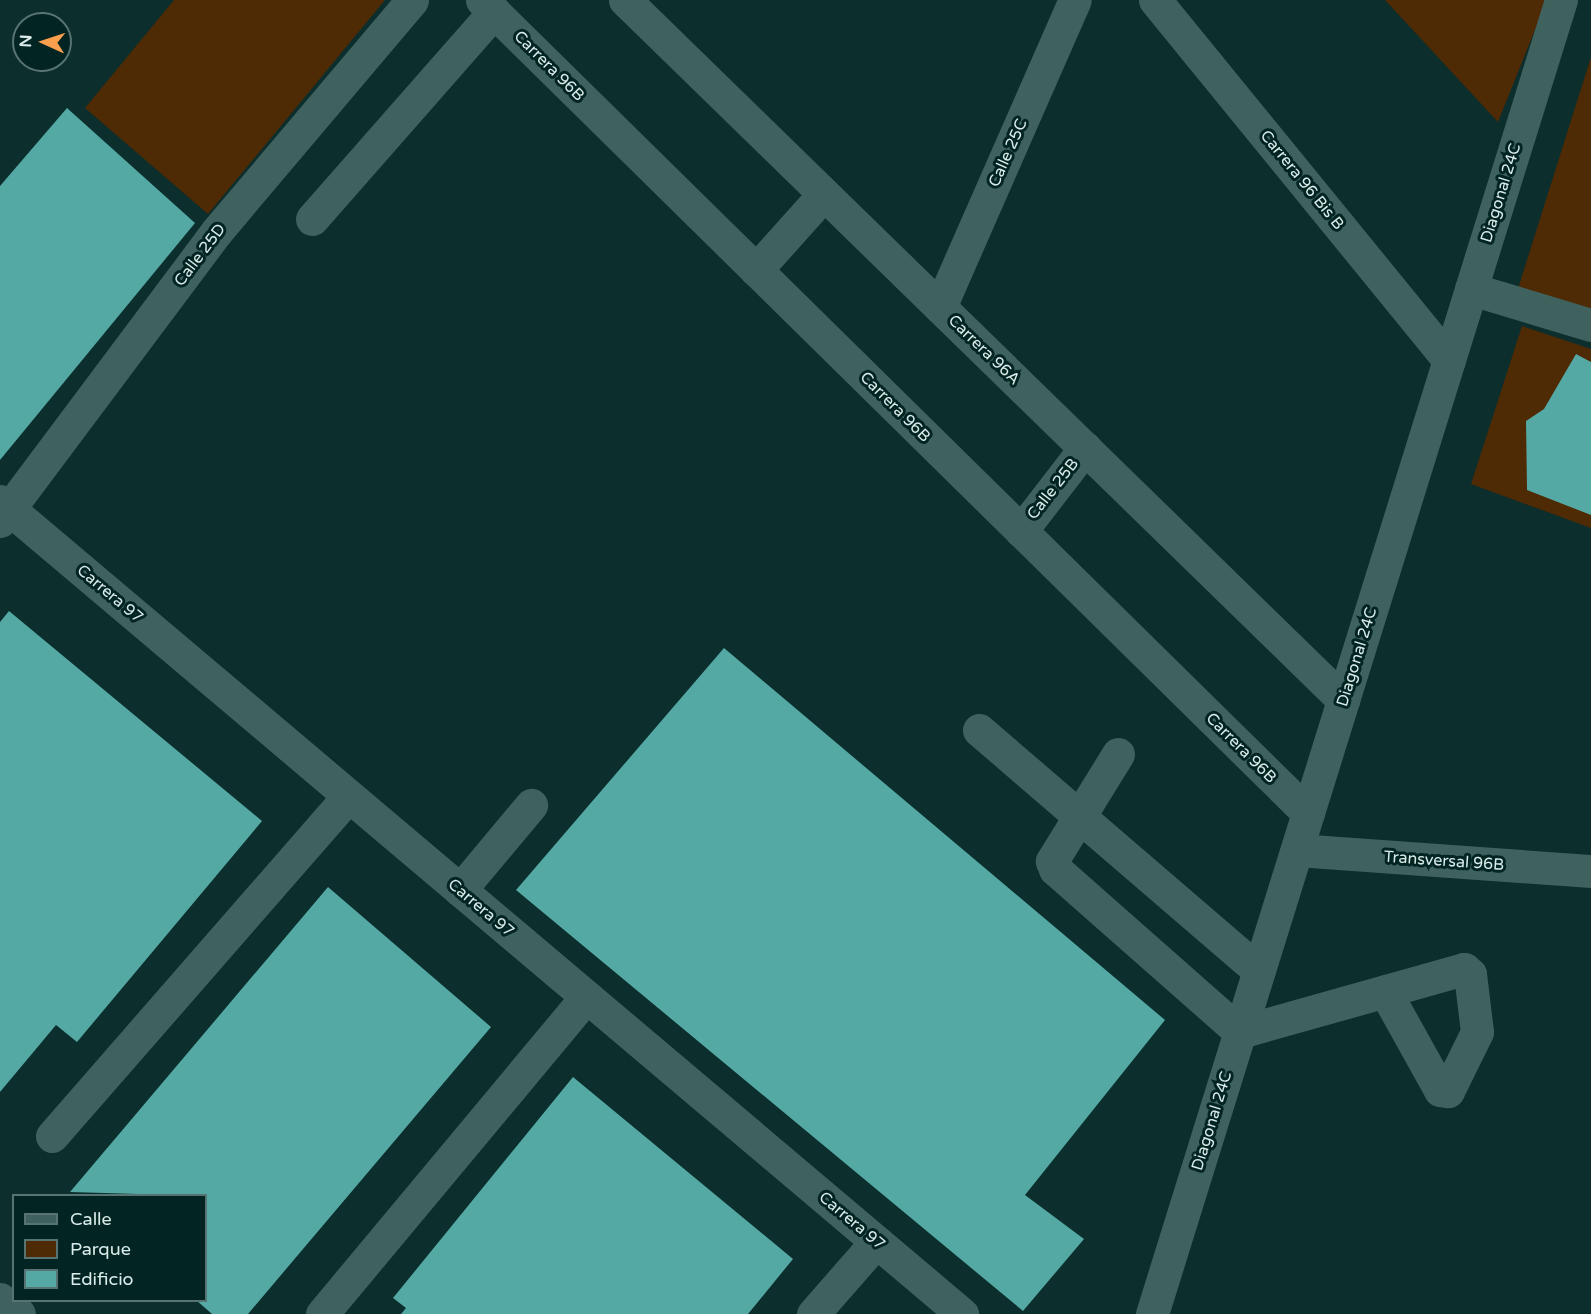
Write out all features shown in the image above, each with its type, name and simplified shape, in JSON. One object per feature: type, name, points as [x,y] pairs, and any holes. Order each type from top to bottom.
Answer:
[{"type":"street","name":"Calle 25D","points":[[3,510],[217,231],[412,0]]},
{"type":"street","name":"Carrera 96A","points":[[625,0],[1343,700]]},
{"type":"street","name":"Calle 25C","points":[[940,307],[1075,0]]},
{"type":"street","name":"Carrera 96 Bis B","points":[[1155,0],[1449,360]]},
{"type":"street","name":"Diagonal 24C","points":[[1152,1314],[1560,0]]},
{"type":"street","points":[[312,219],[488,6]]},
{"type":"street","name":"Carrera 96B","points":[[488,6],[1308,813]]},
{"type":"street","points":[[756,270],[824,194]]},
{"type":"street","points":[[1471,289],[1591,325]]},
{"type":"street","name":"Calle 25B","points":[[1021,531],[1085,448]]},
{"type":"street","name":"Carrera 97","points":[[3,510],[349,796],[962,1314]]},
{"type":"street","points":[[980,730],[1259,971]]},
{"type":"street","points":[[1118,754],[1052,861],[1055,869],[1240,1032],[1386,991]]},
{"type":"street","points":[[52,1136],[349,796]]},
{"type":"street","points":[[460,890],[531,805]]},
{"type":"street","name":"Transversal 96B","points":[[1297,850],[1591,872]]},
{"type":"street","points":[[322,1314],[586,997]]},
{"type":"street","points":[[813,1314],[876,1242]]},
{"type":"street","points":[[0,1299],[20,1314]]},
{"type":"green space","points":[[174,0],[385,0],[208,214],[85,108]]},
{"type":"green space","points":[[1385,0],[1547,0],[1498,122]]},
{"type":"green space","points":[[1591,57],[1591,317],[1516,295]]},
{"type":"green space","points":[[1522,326],[1591,349],[1591,528],[1471,484]]},
{"type":"building","points":[[67,108],[195,223],[0,460],[0,186]]},
{"type":"building","points":[[1576,354],[1591,362],[1591,515],[1527,490],[1526,421],[1544,409]]},
{"type":"building","points":[[9,611],[262,821],[77,1042],[56,1025],[0,1092],[0,622]]},
{"type":"building","points":[[724,648],[1165,1020],[1025,1195],[1084,1239],[1023,1311],[516,890]]},
{"type":"building","points":[[328,887],[491,1027],[248,1314],[212,1314],[198,1302],[207,1302],[207,1194],[70,1192]]},
{"type":"building","points":[[573,1077],[793,1259],[748,1314],[401,1314],[406,1308],[393,1298]]}]
